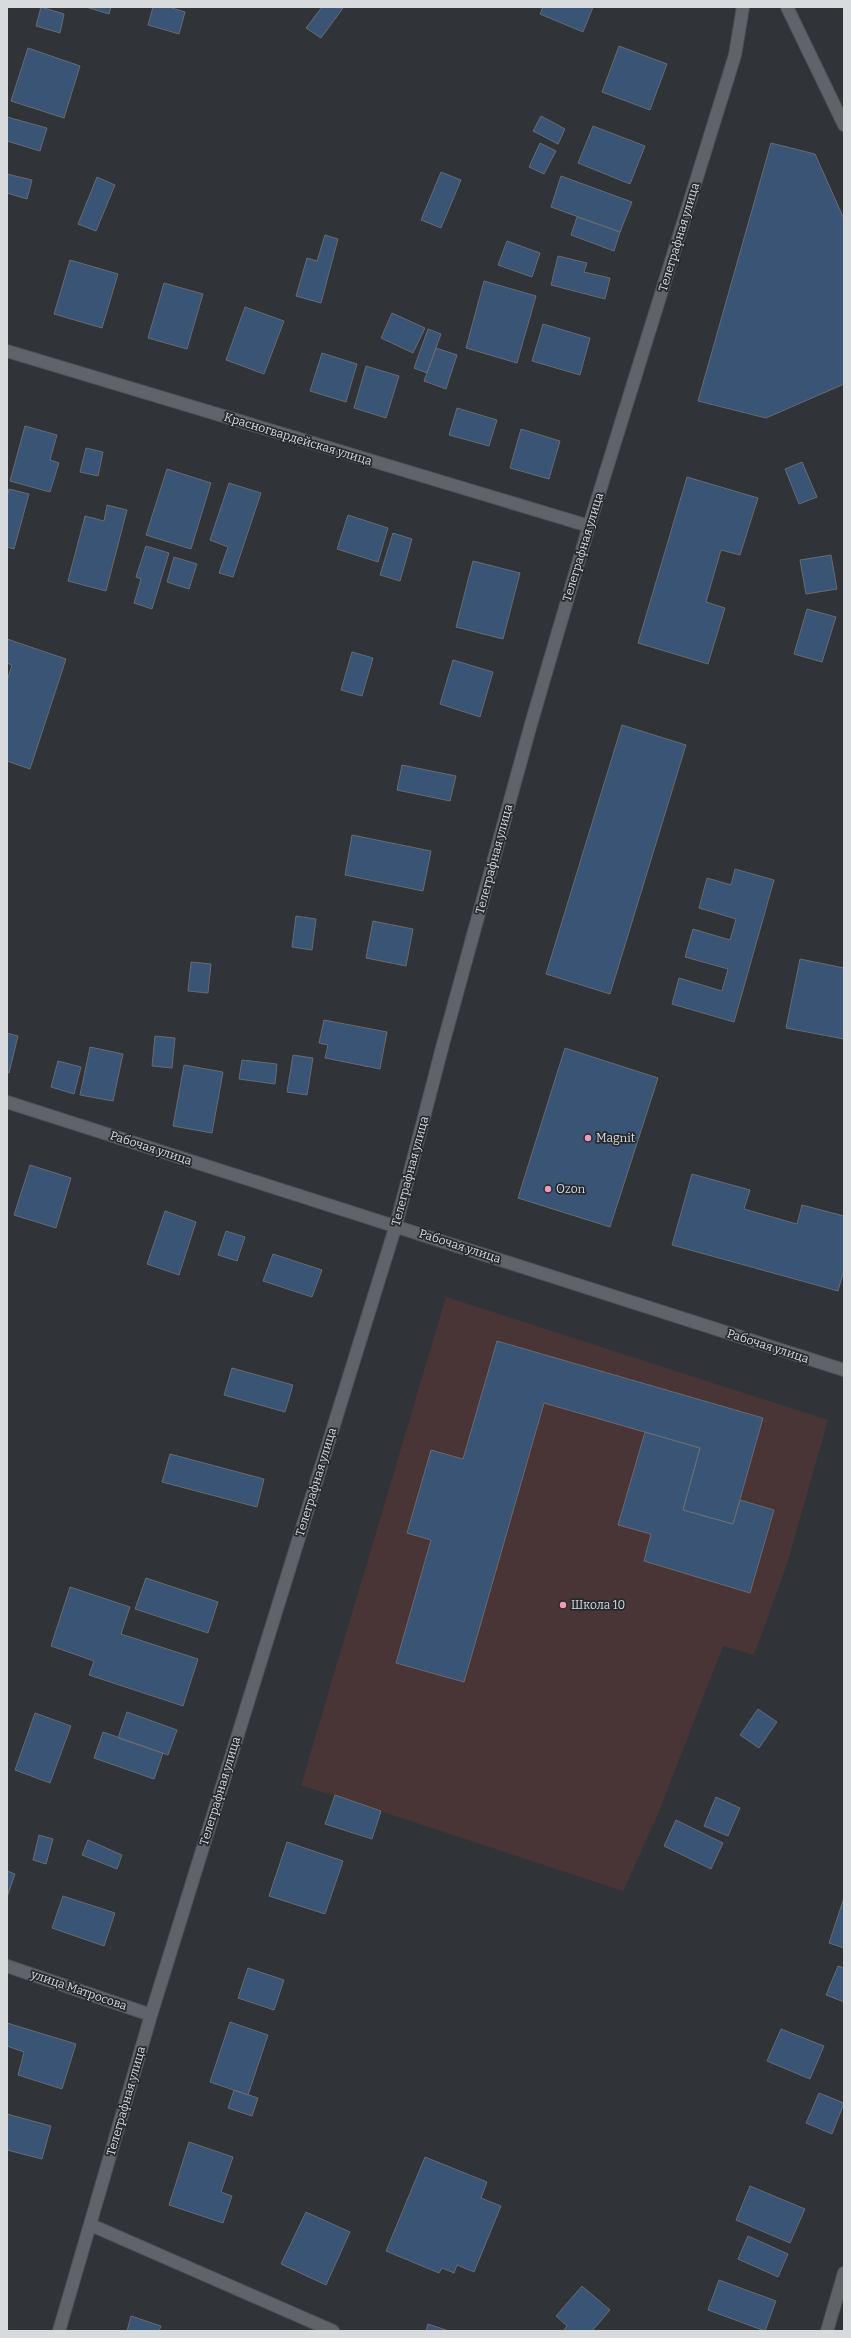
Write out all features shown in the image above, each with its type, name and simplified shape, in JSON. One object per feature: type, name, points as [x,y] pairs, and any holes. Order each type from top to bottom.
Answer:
[{"type":"street","name":"Телеграфная улица","points":[[60,2331],[151,2015],[396,1225],[531,724],[589,526],[735,55],[743,7]]},
{"type":"street","points":[[787,7],[844,125]]},
{"type":"street","name":"Красногвардейская улица","points":[[7,351],[589,526]]},
{"type":"street","name":"Рабочая улица","points":[[7,1102],[396,1225],[844,1370]]},
{"type":"street","name":"улица Матросова","points":[[7,1966],[151,2015]]},
{"type":"street","points":[[91,2226],[333,2331]]},
{"type":"street","points":[[827,2331],[844,2273]]},
{"type":"shaded area","name":"Школа 10","points":[[446,1297],[828,1420],[787,1564],[754,1655],[723,1646],[658,1814],[623,1891],[301,1785]]},
{"type":"building","points":[[41,7],[64,14],[60,33],[36,26]]},
{"type":"building","points":[[86,7],[111,7],[109,14]]},
{"type":"building","points":[[153,7],[169,7],[185,12],[179,34],[148,25]]},
{"type":"building","points":[[322,7],[343,8],[321,38],[306,28]]},
{"type":"building","points":[[543,7],[593,7],[583,32],[540,14]]},
{"type":"building","points":[[619,46],[667,64],[650,110],[602,92]]},
{"type":"building","points":[[28,48],[80,66],[64,118],[11,101]]},
{"type":"building","points":[[541,116],[565,129],[558,144],[533,131]]},
{"type":"building","points":[[7,117],[47,128],[40,151],[7,141]]},
{"type":"building","points":[[593,126],[645,146],[630,184],[578,163]]},
{"type":"building","points":[[540,143],[556,151],[544,174],[529,167]]},
{"type":"building","points":[[771,143],[815,154],[844,219],[844,384],[766,418],[698,401]]},
{"type":"building","points":[[441,172],[461,180],[441,228],[421,220]]},
{"type":"building","points":[[7,174],[32,180],[27,199],[7,193]]},
{"type":"building","points":[[561,176],[632,202],[620,232],[551,207]]},
{"type":"building","points":[[97,177],[115,185],[96,231],[78,224]]},
{"type":"building","points":[[577,217],[620,232],[614,251],[571,235]]},
{"type":"building","points":[[325,235],[338,239],[321,303],[296,296],[307,258],[317,261]]},
{"type":"building","points":[[507,241],[540,253],[532,277],[498,265]]},
{"type":"building","points":[[558,256],[587,263],[584,272],[610,278],[605,299],[551,285]]},
{"type":"building","points":[[70,260],[118,274],[102,328],[54,314]]},
{"type":"building","points":[[484,281],[536,296],[517,363],[466,348]]},
{"type":"building","points":[[164,283],[203,294],[187,349],[148,338]]},
{"type":"building","points":[[245,307],[284,321],[264,374],[226,360]]},
{"type":"building","points":[[392,313],[425,328],[413,353],[381,338]]},
{"type":"building","points":[[543,324],[590,338],[580,375],[532,361]]},
{"type":"building","points":[[428,329],[441,334],[427,373],[414,368]]},
{"type":"building","points":[[436,348],[457,355],[446,389],[424,381]]},
{"type":"building","points":[[322,353],[357,364],[346,402],[310,391]]},
{"type":"building","points":[[366,366],[399,376],[386,418],[354,408]]},
{"type":"building","points":[[457,408],[497,420],[489,446],[449,435]]},
{"type":"building","points":[[25,426],[57,435],[50,460],[59,463],[50,492],[10,481]]},
{"type":"building","points":[[521,429],[560,441],[549,479],[510,468]]},
{"type":"building","points":[[86,448],[103,452],[98,476],[80,472]]},
{"type":"building","points":[[802,462],[817,497],[799,504],[785,469]]},
{"type":"building","points":[[167,469],[211,483],[191,549],[146,535]]},
{"type":"building","points":[[687,477],[758,498],[740,555],[721,550],[706,602],[725,608],[708,664],[638,643]]},
{"type":"building","points":[[229,483],[261,493],[233,577],[219,573],[228,547],[210,540]]},
{"type":"building","points":[[9,489],[29,494],[14,549],[7,547],[7,497]]},
{"type":"building","points":[[107,505],[127,510],[106,591],[68,581],[85,516],[104,521]]},
{"type":"building","points":[[348,515],[388,528],[378,562],[337,549]]},
{"type":"building","points":[[393,533],[412,539],[400,581],[380,575]]},
{"type":"building","points":[[146,546],[169,553],[152,609],[134,603],[141,579],[136,577]]},
{"type":"building","points":[[831,555],[837,589],[806,594],[800,560]]},
{"type":"building","points":[[174,557],[197,564],[189,589],[167,582]]},
{"type":"building","points":[[473,561],[520,573],[503,639],[456,627]]},
{"type":"building","points":[[807,609],[836,617],[822,662],[794,654]]},
{"type":"building","points":[[7,639],[66,659],[30,769],[7,761],[7,681],[12,665],[7,663]]},
{"type":"building","points":[[352,652],[373,658],[362,696],[341,690]]},
{"type":"building","points":[[453,660],[493,672],[480,717],[440,704]]},
{"type":"building","points":[[622,725],[686,745],[610,994],[546,974]]},
{"type":"building","points":[[402,765],[456,776],[450,801],[397,790]]},
{"type":"building","points":[[352,835],[431,851],[423,891],[345,875]]},
{"type":"building","points":[[735,869],[774,880],[734,1022],[672,1004],[679,978],[722,991],[728,969],[685,957],[693,929],[730,940],[736,919],[699,908],[707,878],[731,885]]},
{"type":"building","points":[[296,916],[316,919],[312,950],[292,947]]},
{"type":"building","points":[[373,921],[413,929],[406,966],[366,958]]},
{"type":"building","points":[[800,959],[844,968],[844,1039],[786,1028]]},
{"type":"building","points":[[191,962],[211,964],[208,993],[188,991]]},
{"type":"building","points":[[324,1020],[387,1032],[380,1069],[325,1058],[328,1045],[319,1043]]},
{"type":"building","points":[[7,1033],[18,1036],[9,1073],[7,1072]]},
{"type":"building","points":[[155,1036],[175,1038],[172,1068],[152,1066]]},
{"type":"building","points":[[90,1047],[123,1054],[113,1101],[80,1095]]},
{"type":"building","points":[[565,1048],[658,1078],[610,1227],[518,1198]]},
{"type":"building","points":[[293,1055],[313,1058],[307,1095],[287,1092]]},
{"type":"building","points":[[242,1060],[277,1064],[275,1084],[239,1079]]},
{"type":"building","points":[[58,1061],[81,1067],[74,1094],[51,1087]]},
{"type":"building","points":[[184,1065],[223,1072],[212,1133],[173,1126]]},
{"type":"building","points":[[30,1165],[71,1178],[56,1228],[14,1215]]},
{"type":"building","points":[[692,1174],[750,1190],[744,1209],[797,1224],[802,1205],[844,1216],[844,1270],[838,1291],[672,1245]]},
{"type":"building","points":[[165,1211],[196,1222],[179,1275],[147,1264]]},
{"type":"building","points":[[226,1231],[245,1237],[237,1261],[218,1255]]},
{"type":"building","points":[[273,1254],[322,1270],[312,1297],[263,1281]]},
{"type":"building","points":[[497,1341],[763,1418],[733,1524],[683,1510],[700,1448],[544,1403],[464,1682],[396,1663],[431,1540],[407,1533],[431,1450],[463,1459]]},
{"type":"building","points":[[232,1368],[293,1385],[285,1412],[224,1395]]},
{"type":"building","points":[[645,1432],[700,1448],[683,1510],[733,1524],[740,1500],[774,1510],[750,1593],[644,1561],[651,1534],[618,1525]]},
{"type":"building","points":[[170,1454],[264,1479],[257,1507],[162,1482]]},
{"type":"building","points":[[146,1578],[218,1602],[208,1633],[135,1609]]},
{"type":"building","points":[[70,1587],[130,1607],[121,1634],[198,1659],[183,1706],[89,1675],[94,1661],[51,1646]]},
{"type":"building","points":[[758,1709],[777,1722],[759,1748],[740,1735]]},
{"type":"building","points":[[127,1712],[177,1730],[168,1755],[118,1738]]},
{"type":"building","points":[[35,1713],[71,1726],[50,1783],[15,1770]]},
{"type":"building","points":[[103,1732],[163,1753],[154,1779],[94,1758]]},
{"type":"building","points":[[335,1795],[381,1811],[372,1839],[325,1824]]},
{"type":"building","points":[[716,1797],[740,1808],[728,1836],[704,1826]]},
{"type":"building","points":[[676,1820],[723,1843],[711,1869],[664,1846]]},
{"type":"building","points":[[39,1835],[53,1839],[46,1864],[33,1860]]},
{"type":"building","points":[[88,1840],[122,1855],[117,1869],[82,1855]]},
{"type":"building","points":[[287,1842],[343,1861],[325,1914],[269,1896]]},
{"type":"building","points":[[7,1871],[15,1874],[7,1897]]},
{"type":"building","points":[[63,1896],[115,1913],[104,1946],[52,1928]]},
{"type":"building","points":[[844,1898],[844,1948],[829,1943]]},
{"type":"building","points":[[838,1966],[844,1968],[844,2002],[826,1995]]},
{"type":"building","points":[[248,1968],[284,1980],[274,2010],[238,1998]]},
{"type":"building","points":[[230,2022],[268,2035],[248,2095],[210,2082]]},
{"type":"building","points":[[7,2023],[76,2044],[62,2089],[18,2075],[24,2052],[7,2046]]},
{"type":"building","points":[[781,2029],[824,2046],[810,2079],[767,2061]]},
{"type":"building","points":[[234,2090],[258,2098],[252,2116],[228,2108]]},
{"type":"building","points":[[819,2093],[844,2103],[832,2134],[806,2123]]},
{"type":"building","points":[[7,2114],[51,2126],[42,2159],[7,2150]]},
{"type":"building","points":[[189,2142],[233,2157],[221,2192],[232,2196],[223,2223],[169,2205]]},
{"type":"building","points":[[425,2157],[487,2182],[481,2198],[501,2206],[474,2272],[457,2265],[454,2273],[442,2268],[439,2273],[386,2251]]},
{"type":"building","points":[[750,2186],[805,2209],[790,2243],[736,2220]]},
{"type":"building","points":[[306,2212],[350,2232],[326,2285],[281,2264]]},
{"type":"building","points":[[748,2236],[788,2254],[778,2277],[738,2259]]},
{"type":"building","points":[[719,2280],[776,2301],[765,2331],[708,2310]]},
{"type":"building","points":[[582,2286],[610,2310],[592,2331],[563,2331],[567,2326],[556,2316]]},
{"type":"building","points":[[131,2316],[161,2326],[159,2331],[127,2331]]},
{"type":"building","points":[[428,2324],[449,2331],[426,2331]]},
{"type":"place","name":"Magnit","points":[[588,1138]]},
{"type":"place","name":"Ozon","points":[[548,1189]]},
{"type":"place","name":"Школа 10","points":[[563,1605]]}]
